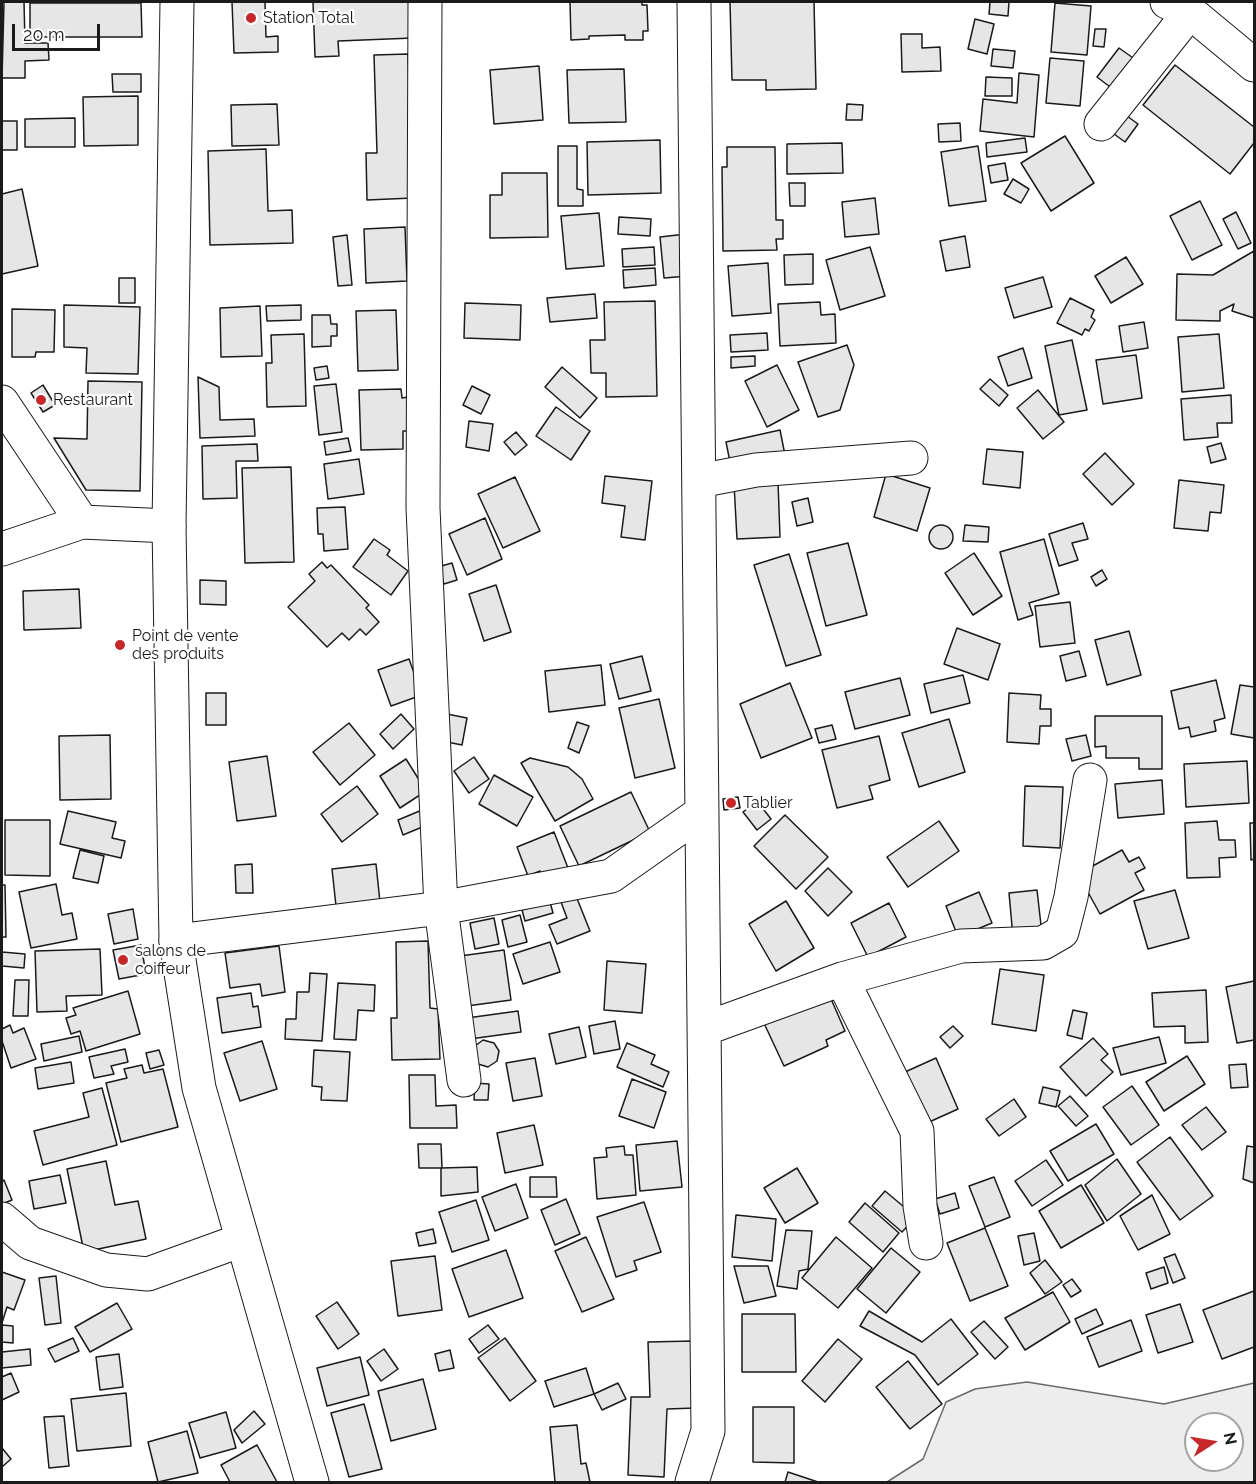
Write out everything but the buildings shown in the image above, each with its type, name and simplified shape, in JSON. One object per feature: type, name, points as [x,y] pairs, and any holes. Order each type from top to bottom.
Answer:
[{"type":"main road","points":[[177,2],[169,526],[176,941],[199,1088],[312,1482]]},
{"type":"main road","points":[[425,2],[423,508],[441,908],[464,1080]]},
{"type":"main road","points":[[693,1482],[708,1431],[694,2]]},
{"type":"main road","points":[[1101,124],[1179,7],[1254,65]]},
{"type":"main road","points":[[2,402],[82,522]]},
{"type":"main road","points":[[699,481],[756,470],[911,458]]},
{"type":"main road","points":[[2,549],[82,522],[169,526]]},
{"type":"main road","points":[[704,1029],[842,979],[961,946],[1043,943],[1062,932],[1071,897],[1090,780]]},
{"type":"main road","points":[[176,941],[441,908],[612,876],[702,812]]},
{"type":"main road","points":[[842,979],[916,1131],[920,1206],[926,1243]]},
{"type":"main road","points":[[2,1219],[30,1243],[106,1270],[148,1274],[242,1240]]},
{"type":"shaded area","points":[[1027,1382],[1164,1404],[1254,1383],[1254,1482],[887,1482],[923,1459],[946,1402],[975,1389]]},
{"type":"place","name":"Station Total","points":[[251,18]]},
{"type":"place","name":"Restaurant","points":[[41,400]]},
{"type":"place","name":"Point de vente des produits","points":[[120,645]]},
{"type":"place","name":"Tablier","points":[[731,803]]},
{"type":"place","name":"salons de coiffeur","points":[[123,960]]}]
